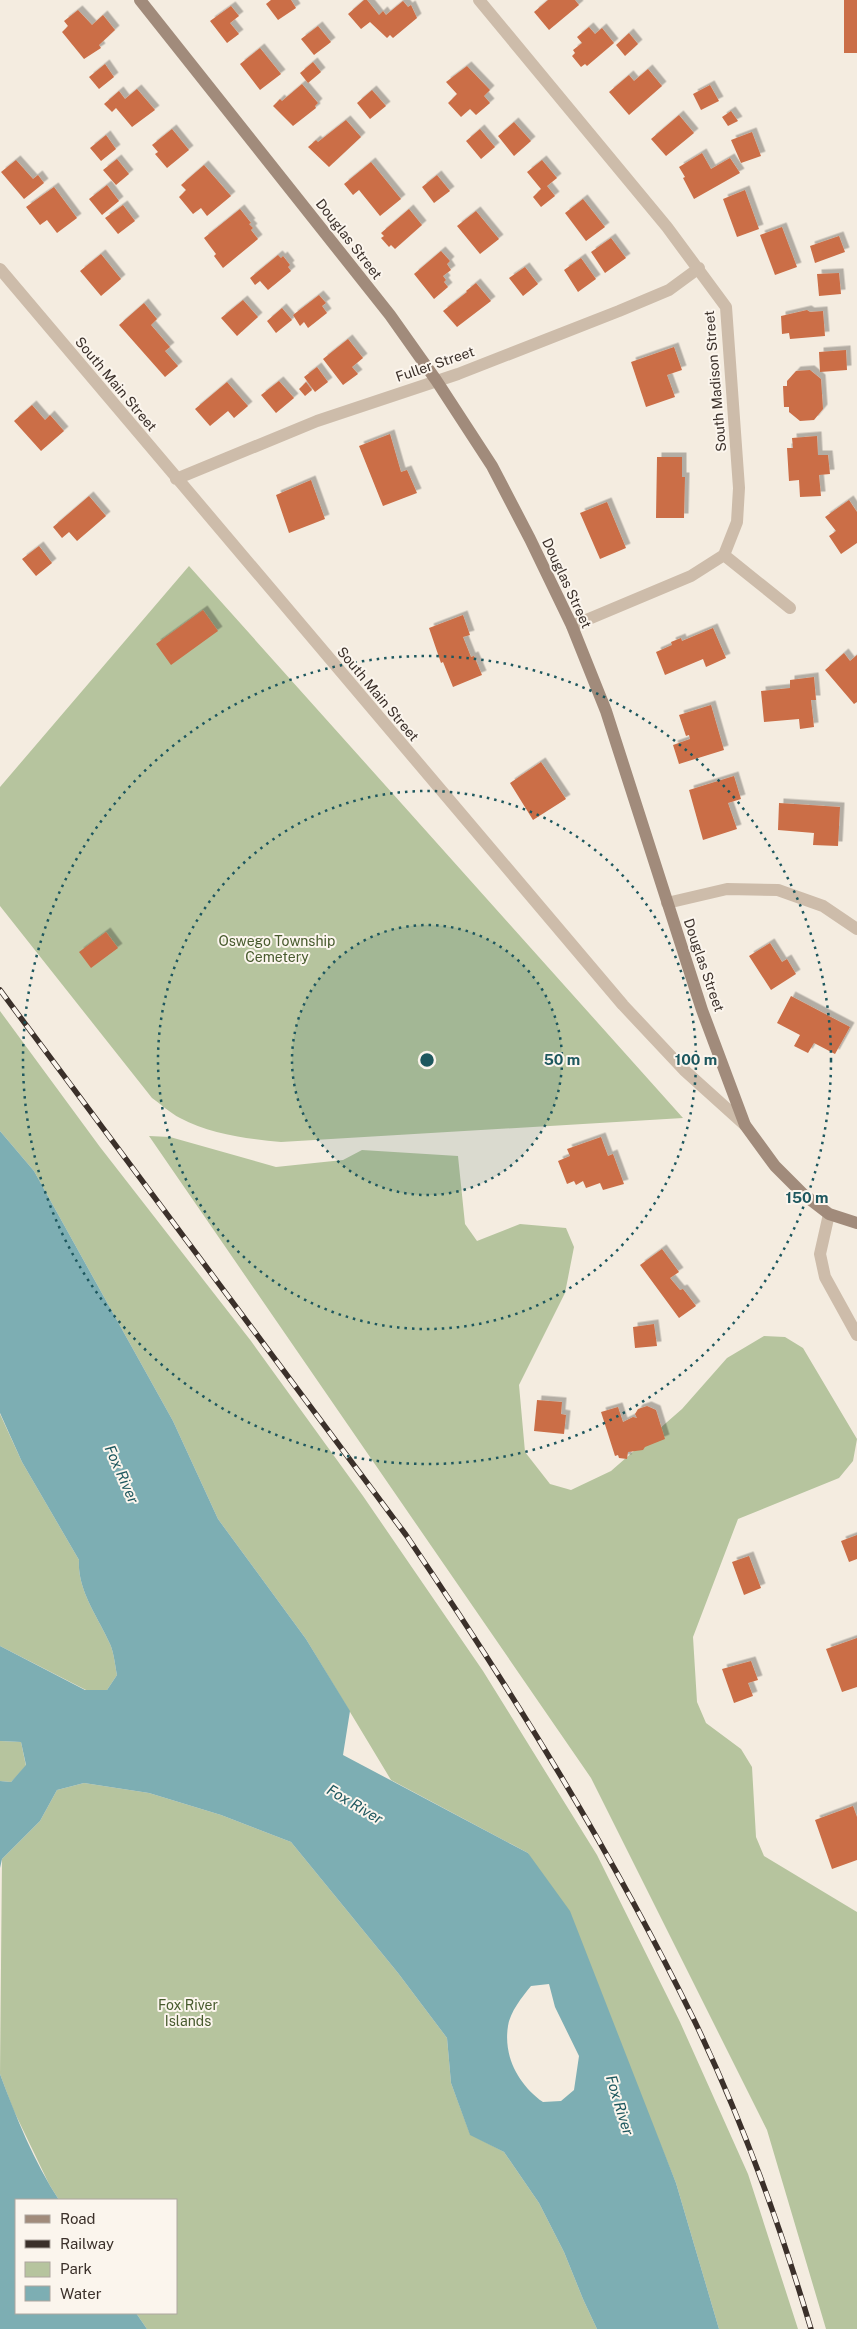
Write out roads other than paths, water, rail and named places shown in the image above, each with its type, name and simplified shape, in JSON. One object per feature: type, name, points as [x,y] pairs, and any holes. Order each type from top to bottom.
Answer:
[{"type":"street","name":"Douglas Street","points":[[140,0],[390,315],[436,380],[492,466],[530,538],[572,626],[606,712],[702,1010],[745,1125],[775,1166],[803,1194],[829,1214],[857,1223]]},
{"type":"street","name":"South Madison Street","points":[[479,0],[667,227],[726,307],[740,488],[736,522],[724,556]]},
{"type":"street","name":"Fuller Street","points":[[176,479],[317,421],[467,370],[669,290],[699,268]]},
{"type":"street","name":"South Main Street","points":[[0,270],[623,1005],[684,1070],[745,1125]]},
{"type":"street","points":[[572,626],[691,576],[724,556],[790,608]]},
{"type":"street","points":[[667,903],[727,889],[778,890],[823,906],[857,929]]},
{"type":"street","points":[[829,1214],[820,1254],[825,1277],[857,1335]]},
{"type":"water","name":"Fox River","points":[[0,1131],[34,1171],[173,1421],[218,1519],[306,1639],[350,1711],[343,1755],[528,1853],[570,1911],[676,2183],[719,2329],[597,2329],[564,2252],[539,2203],[504,2152],[470,2135],[451,2083],[447,2038],[398,1973],[291,1842],[221,1815],[149,1793],[84,1783],[57,1790],[40,1821],[2,1859],[0,1868],[0,1781],[11,1782],[26,1765],[21,1742],[0,1741],[0,1646],[85,1690],[107,1690],[117,1675],[110,1644],[89,1603],[81,1582],[79,1560],[22,1462],[0,1413]],"holes":[[[549,1984],[555,2007],[579,2056],[574,2090],[561,2101],[543,2102],[520,2079],[515,2069],[508,2049],[508,2026],[514,2010],[531,1986]]]},
{"type":"water","points":[[0,2074],[19,2123],[58,2199],[15,2199],[15,2314],[137,2314],[147,2329],[0,2329]]},
{"type":"railway","points":[[0,990],[406,1535],[484,1653],[559,1773],[630,1896],[712,2059],[759,2173],[811,2329]]},
{"type":"park label","name":"Oswego Township Cemetery","points":[[277,950]]},
{"type":"park label","name":"Fox River Islands","points":[[188,2014]]}]
